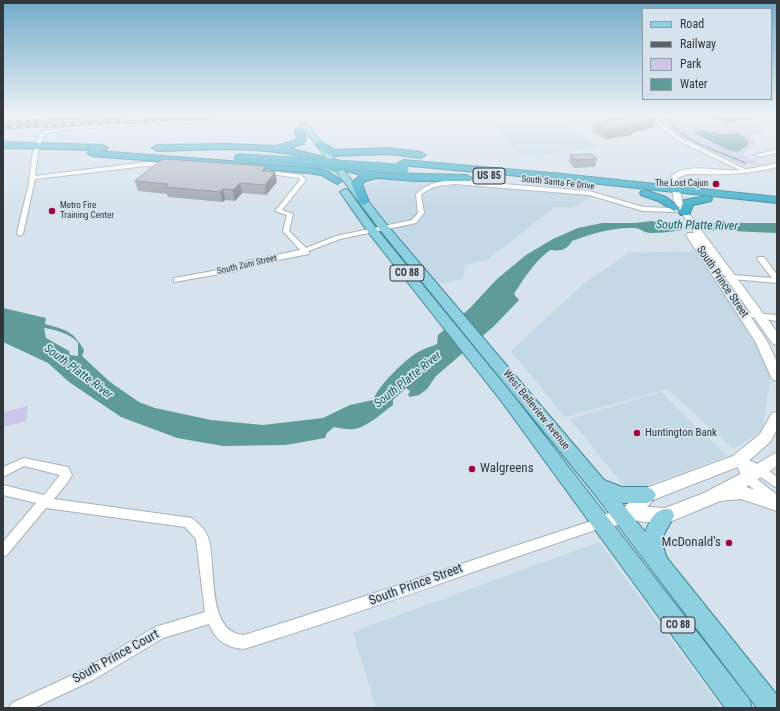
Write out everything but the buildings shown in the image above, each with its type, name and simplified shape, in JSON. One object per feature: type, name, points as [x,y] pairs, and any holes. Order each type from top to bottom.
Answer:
[{"type":"highway","name":"South Santa Fe Drive","points":[[3,150],[23,147]]},
{"type":"highway","name":"South Santa Fe Drive","points":[[53,147],[92,153],[240,156]]},
{"type":"highway","name":"South Santa Fe Drive","points":[[86,147],[240,156],[646,189],[671,187],[707,196],[777,206]]},
{"type":"highway","points":[[104,148],[274,147]]},
{"type":"highway","points":[[265,148],[296,151],[325,157],[359,172],[403,169]]},
{"type":"highway","points":[[325,157],[328,151],[336,153],[383,151],[410,153],[528,172],[614,182]]},
{"type":"highway","points":[[92,153],[318,171],[337,182]]},
{"type":"highway","points":[[267,166],[300,166],[325,157],[355,153],[410,153]]},
{"type":"highway","points":[[325,157],[339,170]]},
{"type":"highway","points":[[364,202],[356,185],[358,181],[372,176],[403,169]]},
{"type":"highway","name":"South Santa Fe Drive","points":[[403,169],[614,182],[646,189]]},
{"type":"highway","points":[[646,189],[660,185],[685,187],[707,196]]},
{"type":"highway","points":[[646,189],[680,213],[688,202],[707,196]]},
{"type":"highway","name":"South Santa Fe Drive","points":[[707,196],[777,200]]},
{"type":"main road","name":"West Belleview Avenue","points":[[316,147],[325,157]]},
{"type":"main road","name":"West Belleview Avenue","points":[[318,147],[325,157],[337,182],[378,229],[447,314],[484,358],[595,482],[626,514],[663,569],[772,708]]},
{"type":"main road","name":"West Belleview Avenue","points":[[339,170],[364,202],[378,229]]},
{"type":"main road","name":"West Belleview Avenue","points":[[484,358],[601,523],[740,708]]},
{"type":"main road","points":[[595,482],[606,490],[621,495],[647,495]]},
{"type":"main road","points":[[663,569],[655,554],[653,536],[656,526],[665,516]]},
{"type":"street","points":[[20,234],[33,178],[38,147]]},
{"type":"street","points":[[696,147],[746,171]]},
{"type":"street","points":[[758,155],[777,151]]},
{"type":"street","points":[[33,178],[147,164],[295,175],[301,177],[303,180],[278,211],[290,214],[286,231],[306,252]]},
{"type":"street","points":[[671,187],[668,174],[674,171],[688,170],[725,173],[746,171],[777,165]]},
{"type":"street","name":"South Zuni Street","points":[[177,280],[237,269],[250,263],[306,252],[330,240],[409,223],[417,219],[421,213],[418,196],[423,189],[431,185],[455,182],[589,193],[631,207],[680,213]]},
{"type":"street","name":"South Prince Street","points":[[671,187],[680,213],[700,240],[762,315],[777,341]]},
{"type":"street","name":"South Prince Street","points":[[700,240],[768,352],[777,376]]},
{"type":"street","points":[[761,259],[777,280]]},
{"type":"street","points":[[732,277],[777,280]]},
{"type":"street","points":[[744,314],[777,314]]},
{"type":"street","points":[[762,315],[777,318]]},
{"type":"street","name":"South Prince Street","points":[[212,616],[223,635],[236,642],[244,642],[332,615],[478,563],[601,523],[626,514],[647,495],[739,460],[765,438],[777,417]]},
{"type":"street","name":"South Prince Street","points":[[626,514],[665,516],[710,498],[754,474],[777,458]]},
{"type":"street","points":[[739,460],[754,474],[777,503]]},
{"type":"street","points":[[3,472],[24,462],[64,470],[66,475],[3,551]]},
{"type":"street","points":[[754,474],[777,483]]},
{"type":"street","points":[[3,490],[44,501],[188,522],[198,531],[202,538],[212,616]]},
{"type":"street","points":[[710,498],[741,492],[777,503]]},
{"type":"street","name":"South Prince Court","points":[[17,708],[88,675],[160,632],[212,616]]},
{"type":"shaded area","points":[[514,147],[599,147],[523,157]]},
{"type":"shaded area","points":[[392,179],[560,192],[593,196],[573,208],[555,207],[487,260],[465,265],[463,279],[439,284],[361,190],[364,185]]},
{"type":"shaded area","points":[[694,251],[738,315],[771,373],[762,431],[733,449],[668,389],[565,417],[511,351],[582,285],[629,253]]},
{"type":"shaded area","points":[[661,392],[727,456],[628,491],[570,419]]},
{"type":"shaded area","points":[[599,542],[721,708],[376,708],[353,632]]},
{"type":"green space","points":[[703,147],[752,147],[742,155],[762,164],[743,166]]},
{"type":"green space","points":[[28,406],[26,421],[3,427],[3,412]]},
{"type":"water","points":[[722,147],[745,147],[738,152]]},
{"type":"water","name":"South Platte River","points":[[652,221],[663,224],[668,221],[707,223],[777,223],[777,233],[701,230],[651,233],[636,228],[626,228],[610,230],[572,241],[565,249],[562,250],[550,250],[526,276],[514,294],[519,300],[493,327],[436,376],[427,389],[419,395],[410,397],[408,395],[410,391],[406,388],[393,400],[393,405],[368,423],[353,429],[334,427],[327,433],[325,438],[286,445],[223,446],[177,438],[121,417],[69,382],[48,363],[3,342],[3,308],[46,318],[45,324],[68,332],[76,339],[84,350],[82,356],[110,382],[139,402],[155,408],[211,420],[263,425],[323,418],[350,405],[373,400],[380,387],[400,366],[420,351],[437,344],[438,335],[469,309],[497,279],[526,255],[553,239],[578,228],[602,223],[635,223]],"holes":[[[44,328],[66,334],[78,342],[78,356],[70,355],[69,351],[46,338]]]},
{"type":"pier","points":[[674,219],[700,221],[710,234],[683,233]]},
{"type":"waterway","points":[[707,147],[745,163]]},
{"type":"place","name":"The Lost Cajun","points":[[716,184]]},
{"type":"place","name":"Metro Fire Training Center","points":[[52,211]]},
{"type":"place","name":"Huntington Bank","points":[[637,433]]},
{"type":"place","name":"Walgreens","points":[[472,469]]},
{"type":"place","name":"McDonald's","points":[[729,543]]}]
